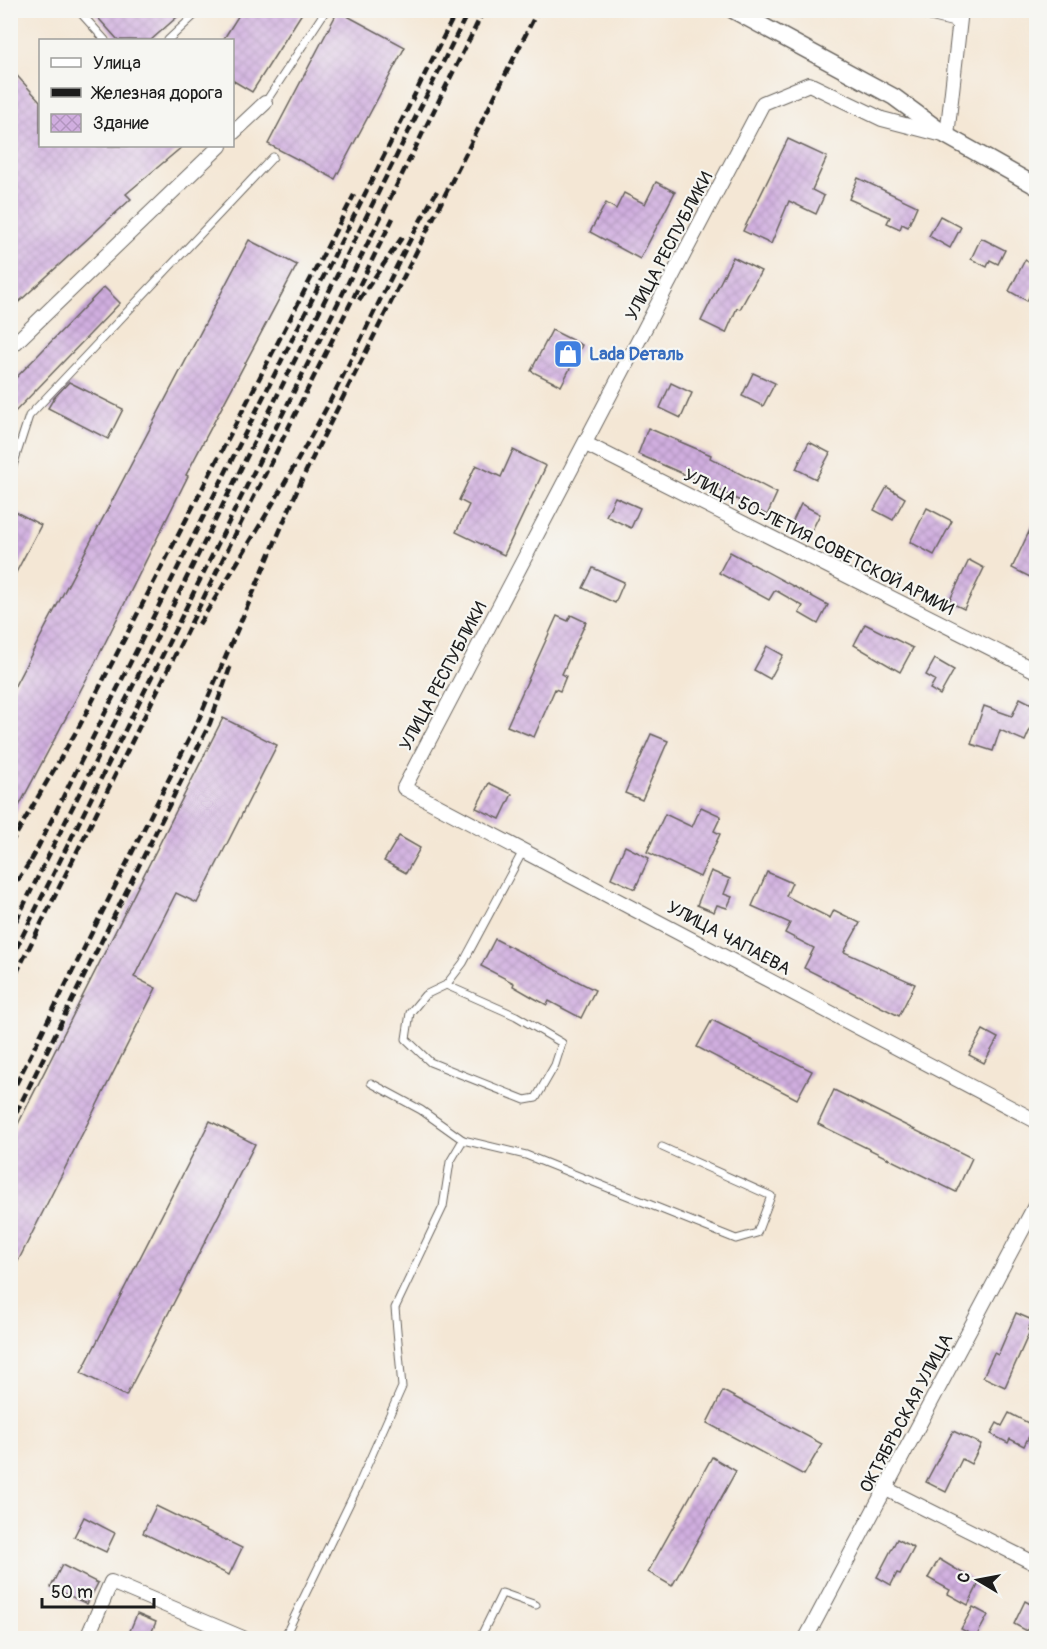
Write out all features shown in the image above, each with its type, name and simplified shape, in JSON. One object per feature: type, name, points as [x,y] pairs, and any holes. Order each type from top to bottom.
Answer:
[{"type":"street","points":[[733,10],[894,97],[947,136],[1036,186]]},
{"type":"street","points":[[947,136],[959,17]]},
{"type":"street","name":"УЛИЦА РЕСПУБЛИКИ","points":[[404,788],[763,103],[809,84],[882,119],[947,136]]},
{"type":"street","points":[[234,132],[265,103]]},
{"type":"street","points":[[10,348],[219,147]]},
{"type":"street","name":"УЛИЦА 50-ЛЕТИЯ СОВЕТСКОЙ АРМИИ","points":[[586,444],[1036,671]]},
{"type":"street","name":"УЛИЦА ЧАПАЕВА","points":[[404,788],[1036,1121]]},
{"type":"street","name":"ОКТЯБРЬСКАЯ УЛИЦА","points":[[806,1638],[1036,1204]]},
{"type":"street","points":[[886,1489],[1036,1564]]},
{"type":"street","points":[[87,1638],[111,1582],[243,1638]]},
{"type":"lane","points":[[78,10],[104,39]]},
{"type":"lane","points":[[169,39],[200,10]]},
{"type":"lane","points":[[265,103],[326,10]]},
{"type":"lane","points":[[902,10],[959,17]]},
{"type":"lane","points":[[1026,10],[1036,14]]},
{"type":"lane","points":[[10,475],[28,416],[273,157]]},
{"type":"lane","points":[[446,985],[516,1016],[562,1043],[555,1065],[536,1098],[525,1100],[430,1062],[406,1039],[410,1013],[425,995],[446,985],[463,963],[523,851]]},
{"type":"lane","points":[[371,1083],[421,1110],[463,1140],[526,1155],[736,1239],[757,1233],[771,1196],[662,1147]]},
{"type":"lane","points":[[284,1638],[358,1486],[402,1387],[395,1308],[443,1207],[450,1162],[463,1140]]},
{"type":"lane","points":[[480,1638],[502,1593],[536,1605]]},
{"type":"building","points":[[91,10],[185,10],[152,39],[117,39]]},
{"type":"building","points":[[242,10],[304,10],[252,92],[234,81],[234,39],[224,39]]},
{"type":"building","points":[[338,11],[405,47],[335,179],[268,144]]},
{"type":"building","points":[[10,68],[39,100],[39,147],[182,147],[126,194],[131,199],[10,310]]},
{"type":"building","points":[[788,139],[827,157],[812,190],[824,196],[816,214],[789,201],[771,244],[743,231]]},
{"type":"building","points":[[858,178],[917,206],[908,227],[902,224],[900,229],[887,223],[890,217],[849,199]]},
{"type":"building","points":[[656,182],[675,192],[640,259],[590,232],[606,203],[616,209],[624,193],[645,204]]},
{"type":"building","points":[[940,216],[961,227],[950,248],[929,236]]},
{"type":"building","points":[[981,238],[1005,250],[998,264],[990,260],[987,267],[971,259]]},
{"type":"building","points":[[249,240],[297,265],[186,475],[188,476],[95,663],[10,823],[10,695]]},
{"type":"building","points":[[733,257],[761,271],[740,309],[737,308],[726,333],[701,321]]},
{"type":"building","points":[[1025,260],[1036,266],[1036,283],[1027,301],[1009,291]]},
{"type":"building","points":[[104,287],[120,303],[10,417],[10,384]]},
{"type":"building","points":[[552,330],[582,345],[561,386],[531,371]]},
{"type":"building","points":[[753,373],[775,383],[763,406],[742,396]]},
{"type":"building","points":[[69,382],[123,409],[108,439],[48,408]]},
{"type":"building","points":[[671,383],[692,393],[681,418],[660,408]]},
{"type":"building","points":[[648,428],[711,455],[710,458],[777,493],[767,515],[713,487],[638,454]]},
{"type":"building","points":[[809,442],[830,453],[816,479],[796,469]]},
{"type":"building","points":[[513,450],[546,466],[504,555],[456,532],[469,505],[459,500],[476,465],[501,477]]},
{"type":"building","points":[[887,487],[905,498],[893,520],[874,510]]},
{"type":"building","points":[[615,497],[640,508],[631,528],[606,516]]},
{"type":"building","points":[[801,504],[820,514],[809,536],[790,527]]},
{"type":"building","points":[[927,508],[952,521],[934,555],[910,542]]},
{"type":"building","points":[[10,509],[41,525],[10,584]]},
{"type":"building","points":[[1036,517],[1036,580],[1012,568]]},
{"type":"building","points":[[730,552],[828,605],[818,624],[799,613],[803,606],[775,590],[769,600],[719,573]]},
{"type":"building","points":[[969,560],[984,568],[964,609],[949,602]]},
{"type":"building","points":[[593,568],[624,582],[615,603],[583,588]]},
{"type":"building","points":[[571,615],[586,622],[562,674],[566,676],[560,691],[555,689],[534,737],[507,726],[557,616],[568,621]]},
{"type":"building","points":[[865,624],[913,648],[900,672],[854,645]]},
{"type":"building","points":[[767,646],[783,655],[770,679],[754,670]]},
{"type":"building","points":[[935,659],[954,670],[940,695],[930,689],[935,680],[926,675]]},
{"type":"building","points":[[1020,698],[1036,706],[1036,716],[1025,741],[1000,730],[993,751],[971,744],[984,706],[1012,716]]},
{"type":"building","points":[[223,718],[277,745],[197,903],[176,893],[134,977],[156,988],[10,1277],[10,1140]]},
{"type":"building","points":[[651,734],[668,741],[642,800],[625,793]]},
{"type":"building","points":[[489,783],[512,794],[500,819],[476,808]]},
{"type":"building","points":[[701,807],[721,816],[714,831],[720,834],[700,877],[647,852],[665,814],[692,827]]},
{"type":"building","points":[[399,836],[420,848],[406,873],[384,861]]},
{"type":"building","points":[[625,846],[649,858],[635,889],[611,878]]},
{"type":"building","points":[[711,871],[730,879],[724,894],[732,897],[727,908],[717,905],[714,912],[697,905]]},
{"type":"building","points":[[767,872],[792,883],[786,896],[830,918],[834,910],[860,923],[844,952],[915,984],[899,1016],[804,968],[814,948],[785,933],[790,923],[752,906]]},
{"type":"building","points":[[495,939],[595,990],[581,1018],[549,1001],[547,1005],[513,986],[514,983],[481,966]]},
{"type":"building","points":[[712,1020],[812,1071],[797,1099],[697,1047]]},
{"type":"building","points":[[983,1030],[998,1038],[984,1063],[969,1055]]},
{"type":"building","points":[[834,1090],[972,1158],[956,1192],[818,1124]]},
{"type":"building","points":[[210,1121],[255,1144],[126,1396],[81,1373]]},
{"type":"building","points":[[1016,1313],[1032,1320],[1028,1330],[1030,1331],[1005,1387],[983,1377],[994,1353],[998,1355]]},
{"type":"building","points":[[723,1391],[822,1444],[804,1475],[707,1423]]},
{"type":"building","points":[[1009,1413],[1034,1426],[1024,1446],[1010,1439],[1008,1443],[991,1434],[997,1423],[1002,1426]]},
{"type":"building","points":[[953,1431],[981,1444],[971,1464],[962,1459],[946,1492],[926,1482]]},
{"type":"building","points":[[712,1457],[736,1471],[672,1586],[648,1572]]},
{"type":"building","points":[[156,1506],[242,1548],[229,1575],[143,1533]]},
{"type":"building","points":[[84,1517],[115,1533],[106,1552],[74,1537]]},
{"type":"building","points":[[897,1539],[914,1548],[900,1574],[897,1573],[891,1585],[877,1577]]},
{"type":"building","points":[[939,1559],[979,1583],[968,1605],[948,1594],[950,1590],[928,1578]]},
{"type":"building","points":[[62,1565],[98,1583],[87,1604],[51,1587]]},
{"type":"building","points":[[1025,1601],[1036,1607],[1027,1631],[1014,1624]]},
{"type":"building","points":[[973,1607],[988,1615],[976,1637],[961,1629]]},
{"type":"building","points":[[137,1614],[156,1622],[149,1638],[127,1638]]},
{"type":"railway","points":[[31,861],[457,10]]},
{"type":"railway","points":[[10,933],[469,10]]},
{"type":"railway","points":[[10,961],[484,10]]},
{"type":"railway","points":[[10,1096],[198,721],[303,477],[538,10]]},
{"type":"railway","points":[[199,624],[313,433],[437,191]]},
{"type":"railway","points":[[10,845],[80,725],[354,195]]},
{"type":"railway","points":[[10,986],[393,218]]},
{"type":"railway","points":[[359,300],[403,236]]},
{"type":"railway","points":[[10,1125],[210,723],[231,665]]},
{"type":"railway","points":[[10,892],[35,854]]},
{"type":"place","name":"Lada Dеталь","points":[[568,354]]}]
